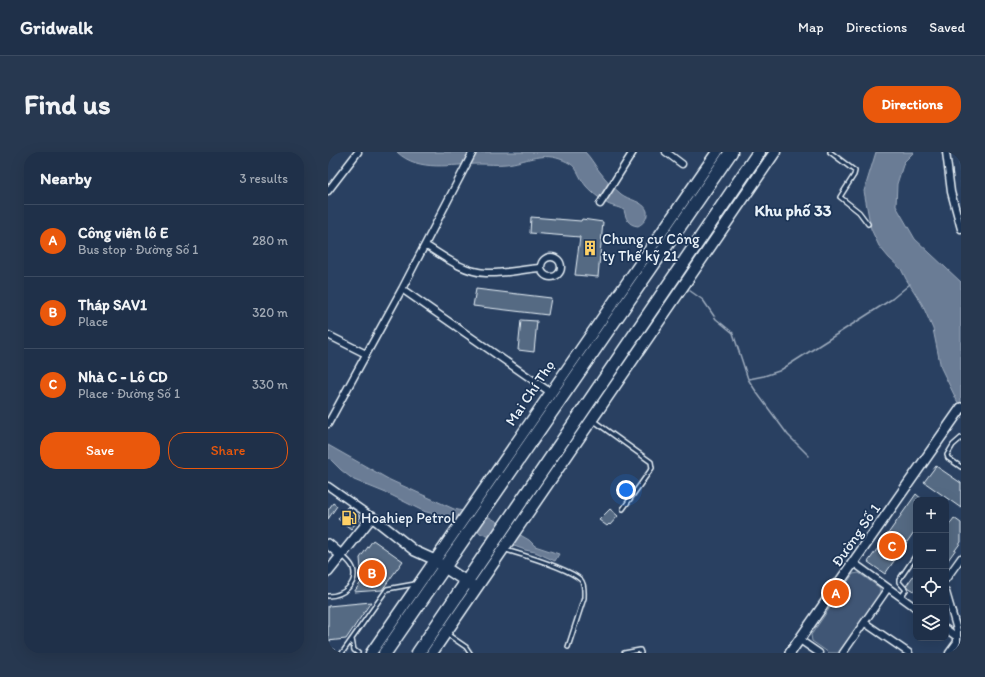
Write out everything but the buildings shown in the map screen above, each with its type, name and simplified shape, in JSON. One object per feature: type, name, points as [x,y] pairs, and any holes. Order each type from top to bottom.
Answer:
[{"type":"highway","name":"Mai Chí Thọ","points":[[385,653],[440,564],[731,152]]},
{"type":"highway","points":[[418,653],[758,153]]},
{"type":"main road","name":"Mai Chí Thọ","points":[[371,653],[419,584],[440,564],[550,392],[716,152]]},
{"type":"main road","points":[[432,653],[504,550],[775,152]]},
{"type":"main road","points":[[440,564],[477,589]]},
{"type":"street","points":[[329,187],[358,152]]},
{"type":"street","points":[[328,424],[402,289],[473,152]]},
{"type":"street","points":[[600,204],[633,152]]},
{"type":"street","points":[[666,152],[682,164]]},
{"type":"street","points":[[946,152],[951,192],[961,229]]},
{"type":"street","points":[[425,245],[457,264],[475,271],[486,273],[541,268]]},
{"type":"street","points":[[402,289],[550,392]]},
{"type":"street","points":[[328,335],[366,354]]},
{"type":"street","name":"Đường Số 1","points":[[790,653],[961,408]]},
{"type":"street","points":[[328,486],[372,517],[415,551],[440,564]]},
{"type":"street","points":[[328,572],[372,517]]},
{"type":"street","points":[[328,544],[341,555]]},
{"type":"street","points":[[949,575],[961,558]]},
{"type":"street","points":[[854,563],[913,606]]},
{"type":"street","points":[[843,653],[888,588]]},
{"type":"street","points":[[949,602],[957,630],[957,642],[949,653]]},
{"type":"street","points":[[865,623],[910,653]]},
{"type":"street","points":[[949,631],[957,637]]},
{"type":"street","points":[[800,640],[819,653]]},
{"type":"lane","points":[[830,152],[855,171],[840,197],[859,212],[868,224]]},
{"type":"lane","points":[[593,420],[651,462],[652,468],[623,509]]},
{"type":"lane","points":[[961,438],[953,445],[947,454],[948,458],[961,467]]},
{"type":"lane","points":[[504,550],[547,564],[572,574],[582,581],[584,598],[568,647]]},
{"type":"lane","points":[[328,596],[337,595],[347,589],[354,579],[352,567],[341,555]]},
{"type":"lane","points":[[901,597],[906,590],[899,580],[913,559]]},
{"type":"lane","points":[[342,653],[387,589],[419,584]]},
{"type":"lane","points":[[446,633],[466,647],[470,653]]},
{"type":"lane","points":[[352,639],[354,650],[358,653]]},
{"type":"lane","points":[[624,653],[640,650],[641,653]]},
{"type":"shaded area","points":[[397,152],[585,152],[607,181],[621,194],[643,205],[647,211],[647,216],[644,222],[638,226],[630,223],[624,210],[607,204],[595,195],[586,186],[574,167],[560,159],[552,157],[539,157],[506,164],[436,166],[415,163],[406,159]]},
{"type":"shaded area","points":[[876,152],[914,152],[904,162],[897,184],[896,206],[915,239],[961,282],[961,409],[941,368],[933,329],[922,304],[901,269],[879,246],[871,229],[864,191]]},
{"type":"shaded area","points":[[957,152],[961,152],[961,190],[960,185]]},
{"type":"shaded area","points":[[328,445],[390,480],[454,509],[489,517],[529,540],[535,546],[559,554],[555,561],[535,552],[525,550],[482,534],[448,518],[423,511],[391,495],[354,480],[328,457]]},
{"type":"shaded area","points":[[859,573],[880,588],[880,594],[838,653],[829,653],[812,641],[811,635],[853,574]]},
{"type":"waterway","points":[[749,379],[779,371],[892,299],[910,284]]},
{"type":"waterway","points":[[686,288],[703,300],[716,319],[733,333],[748,379],[788,435],[809,456]]},
{"type":"place","name":"Chung cư Công ty Thế kỹ 21","points":[[590,248]]},
{"type":"place","name":"Hoahiep Petrol","points":[[349,518]]},
{"type":"place","name":"Nhà C - Lô CD","points":[[892,546]]},
{"type":"place","name":"Tháp SAV1","points":[[372,573]]},
{"type":"place","name":"Công viên lô E","points":[[836,593]]},
{"type":"district","name":"Khu phố 33","points":[[793,210]]}]
